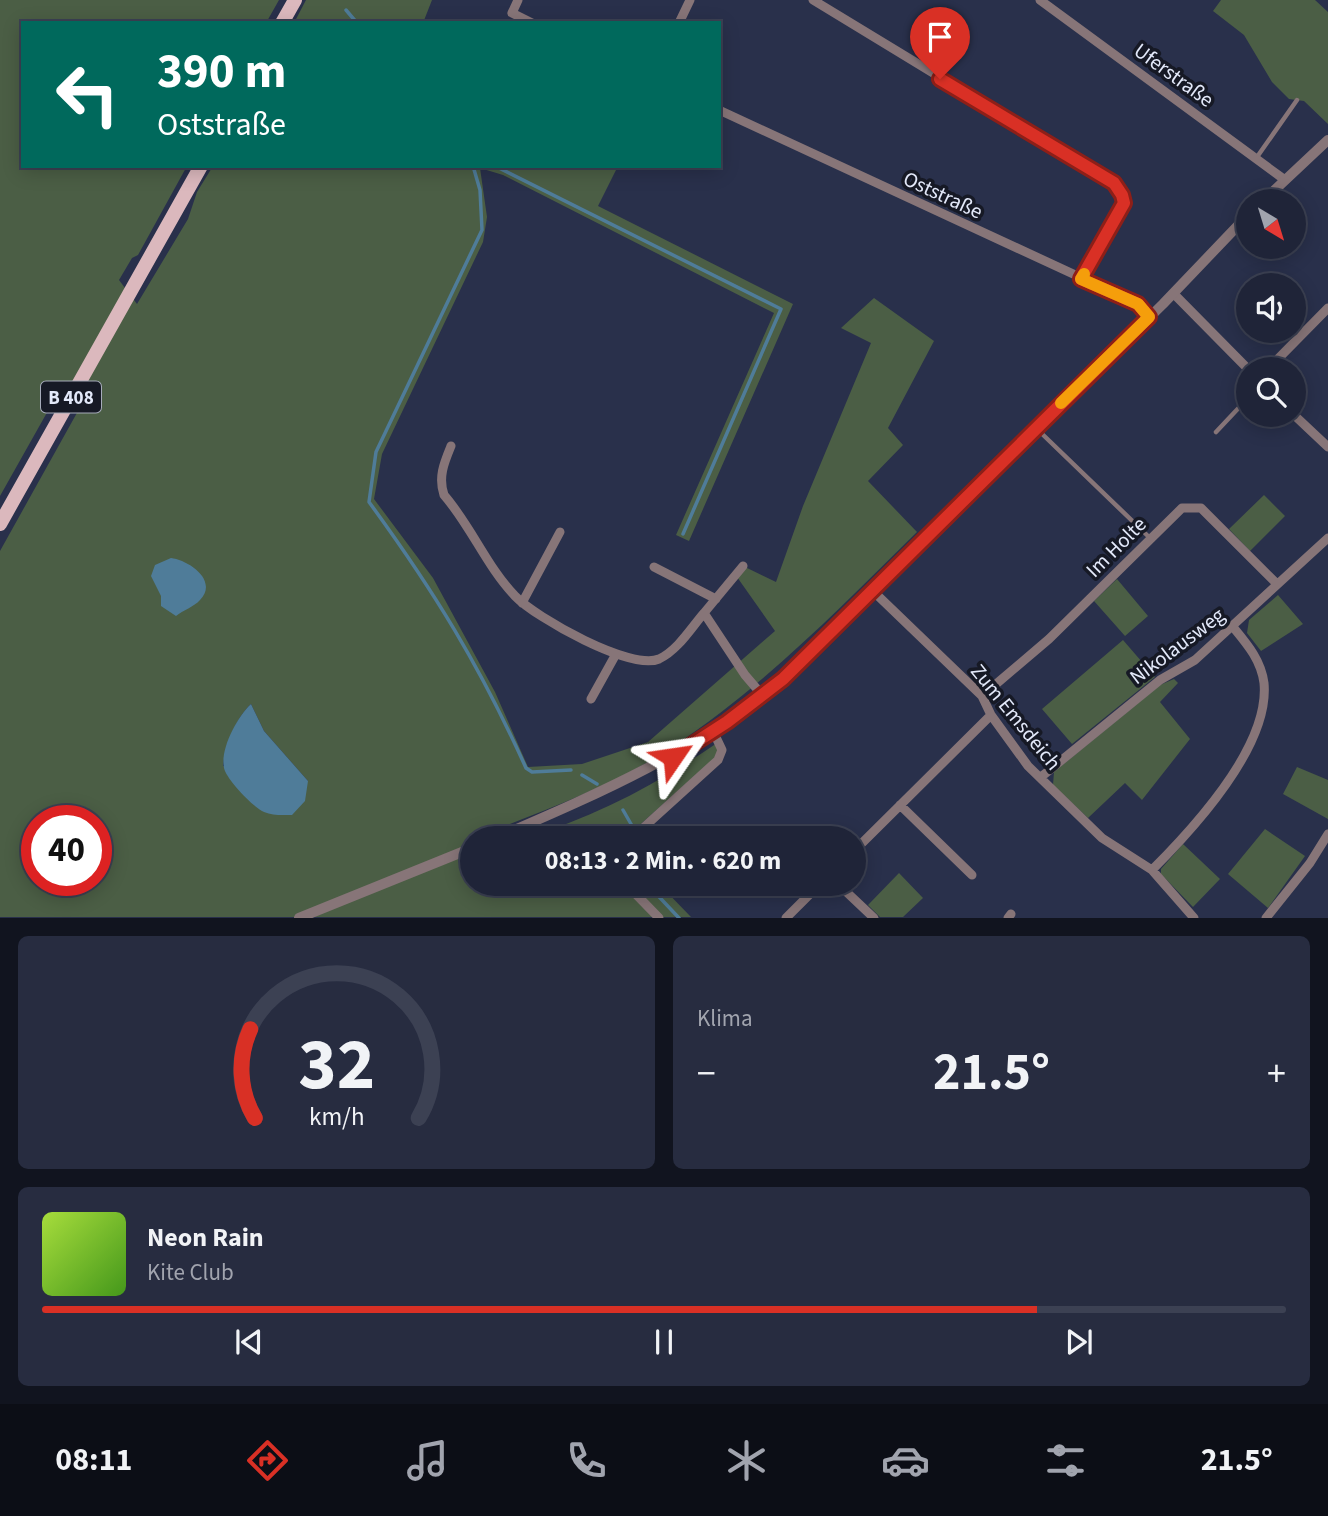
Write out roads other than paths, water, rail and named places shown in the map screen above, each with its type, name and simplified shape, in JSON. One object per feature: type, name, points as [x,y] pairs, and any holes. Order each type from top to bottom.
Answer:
[{"type":"main road","points":[[283,21],[295,0]]},
{"type":"main road","name":"B 408","points":[[0,524],[200,168]]},
{"type":"street","points":[[518,0],[512,13],[529,21]]},
{"type":"street","points":[[680,21],[691,0]]},
{"type":"street","points":[[813,0],[1114,183],[1124,203],[1081,279]]},
{"type":"street","name":"Uferstraße","points":[[1040,0],[1285,180]]},
{"type":"street","name":"Oststraße","points":[[721,111],[1138,304],[1149,317]]},
{"type":"street","points":[[1276,189],[1328,141]]},
{"type":"street","points":[[524,826],[624,783],[713,731],[763,696],[874,592],[1236,228]]},
{"type":"street","points":[[1174,293],[1236,357]]},
{"type":"street","points":[[1280,357],[1328,308]]},
{"type":"street","points":[[1306,425],[1327,443]]},
{"type":"street","points":[[451,446],[442,467],[440,485],[444,495],[508,587],[539,615],[616,654],[636,662],[660,658],[670,653],[743,566]]},
{"type":"street","name":"Im Holte","points":[[982,696],[1049,639],[1182,508],[1200,508],[1277,584]]},
{"type":"street","points":[[523,603],[560,531]]},
{"type":"street","name":"Nikolausweg","points":[[1041,777],[1160,680],[1195,660],[1307,556],[1326,546]]},
{"type":"street","points":[[654,567],[716,599]]},
{"type":"street","name":"Zum Emsdeich","points":[[874,592],[982,696],[991,715],[1027,766],[1102,838],[1152,870],[1194,918]]},
{"type":"street","points":[[704,613],[745,675],[763,696]]},
{"type":"street","points":[[1152,870],[1185,837],[1225,787],[1254,732],[1264,684],[1253,652],[1233,627]]},
{"type":"street","points":[[591,699],[616,654]]},
{"type":"street","points":[[866,838],[991,715]]},
{"type":"street","points":[[647,826],[722,755],[720,741],[713,731]]},
{"type":"street","points":[[900,805],[972,875]]},
{"type":"street","points":[[1266,918],[1310,863],[1328,834]]},
{"type":"street","points":[[299,918],[460,853]]},
{"type":"street","points":[[637,896],[659,918]]},
{"type":"street","points":[[786,918],[808,896]]},
{"type":"street","points":[[851,896],[874,918]]},
{"type":"lane","points":[[1256,157],[1297,100]]},
{"type":"lane","points":[[1216,432],[1236,410]]},
{"type":"lane","points":[[1036,428],[1150,538]]},
{"type":"water","points":[[171,558],[193,567],[204,578],[206,585],[200,600],[176,616],[161,606],[161,596],[151,576],[155,565]]},
{"type":"water","points":[[251,704],[264,731],[308,781],[305,801],[292,815],[271,814],[259,809],[235,786],[224,768],[223,760],[231,734]]},
{"type":"waterway","points":[[346,10],[355,21]]},
{"type":"waterway","points":[[474,168],[480,190],[482,230],[376,452],[369,502],[455,630],[526,768],[532,772],[571,770]]},
{"type":"waterway","points":[[499,168],[781,309],[683,534]]},
{"type":"waterway","points":[[582,775],[597,784]]},
{"type":"waterway","points":[[623,810],[632,826]]},
{"type":"waterway","points":[[658,896],[679,918]]}]
